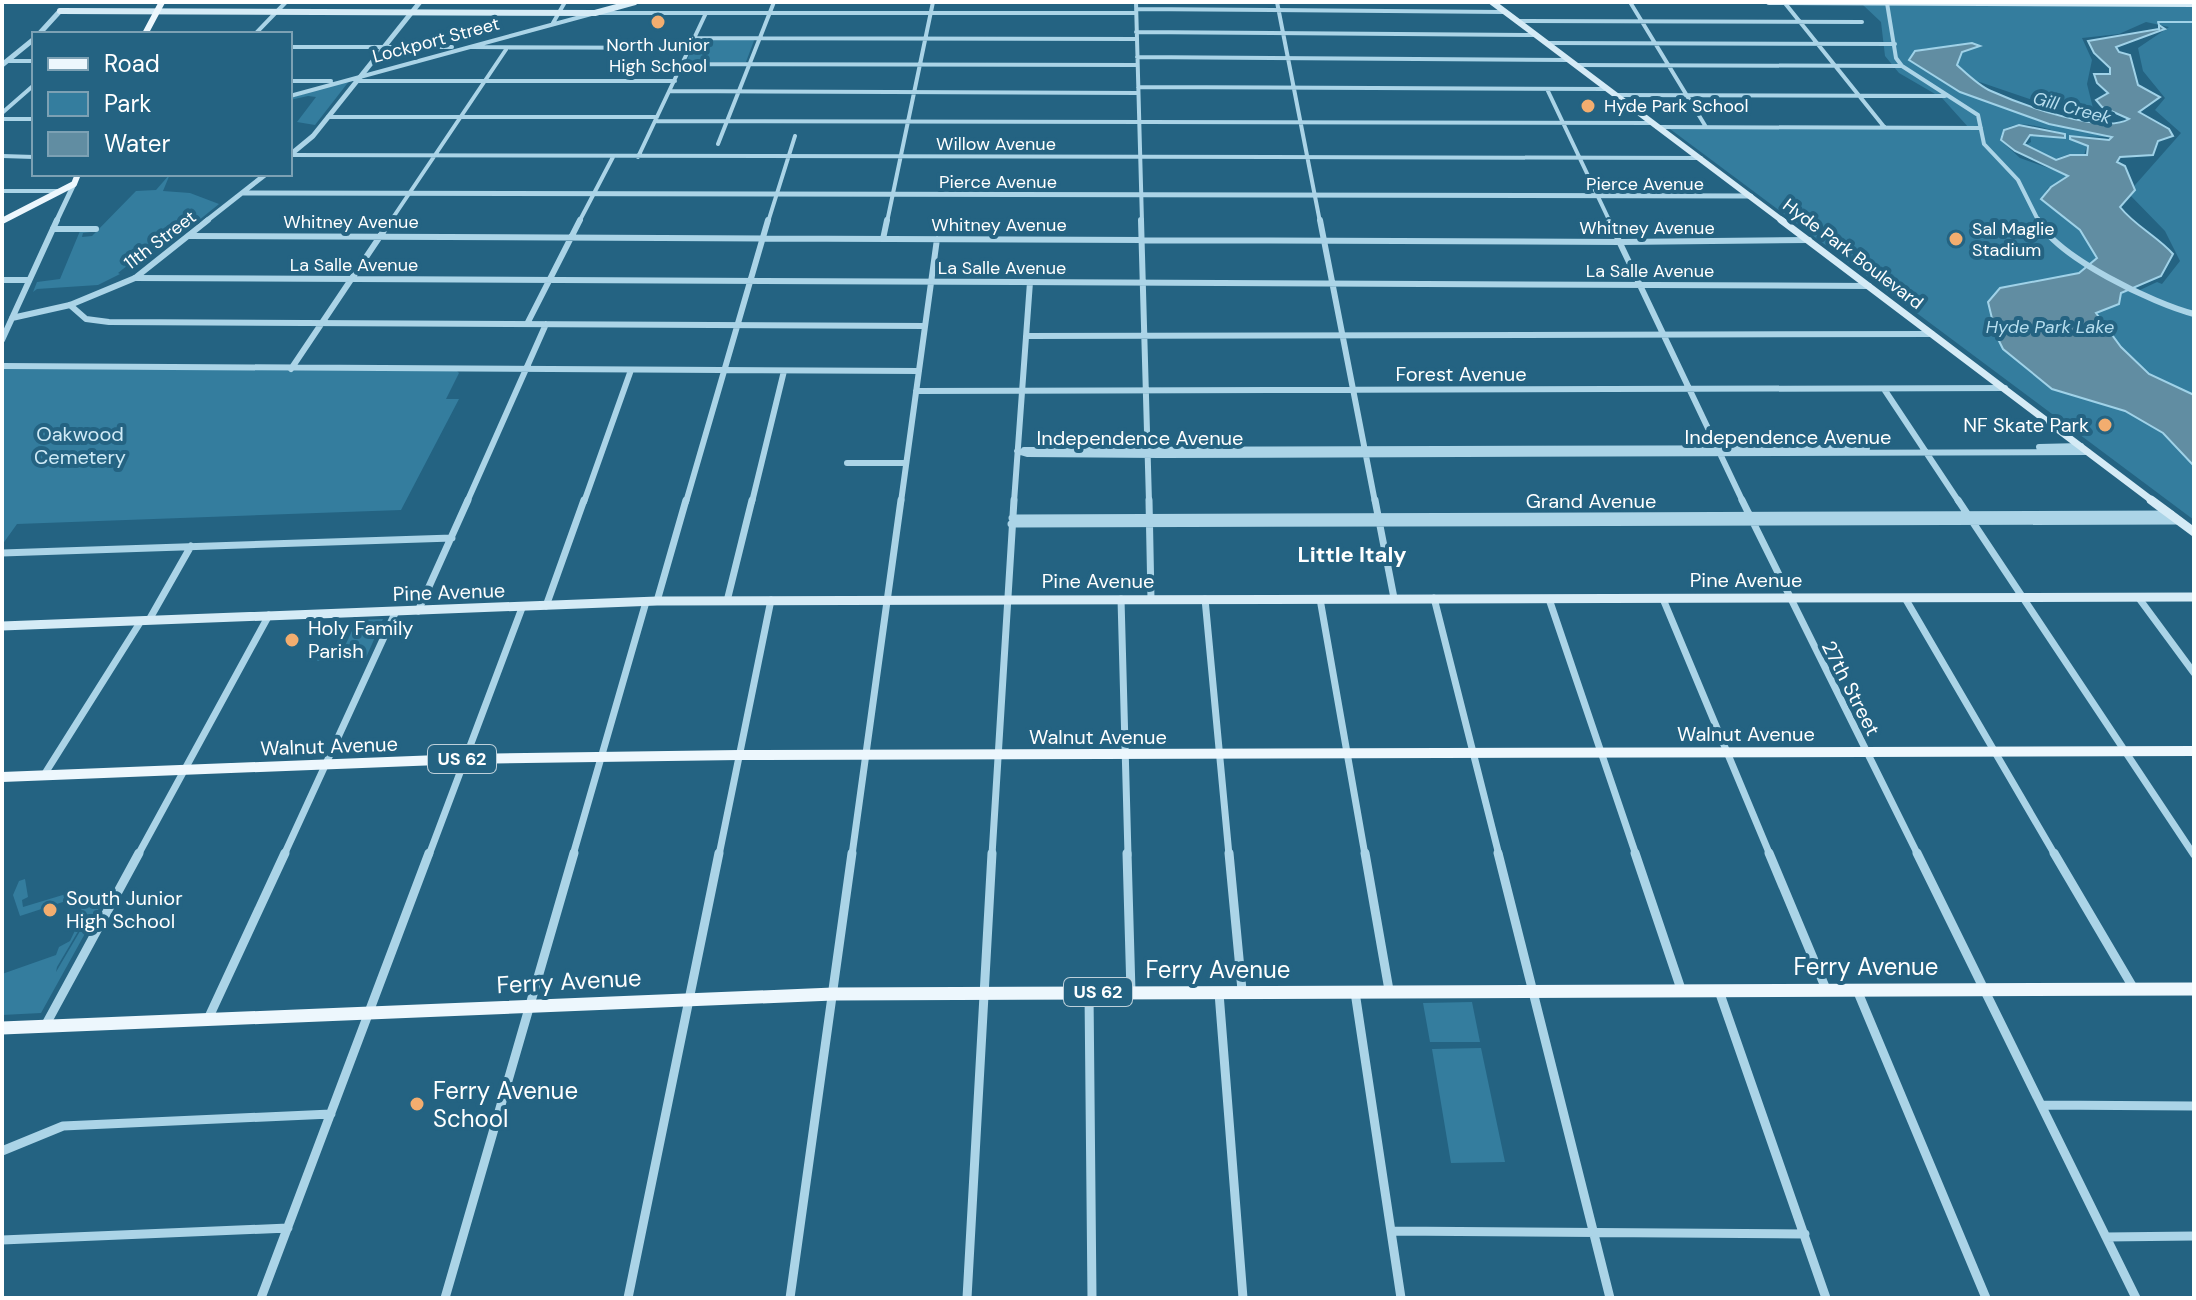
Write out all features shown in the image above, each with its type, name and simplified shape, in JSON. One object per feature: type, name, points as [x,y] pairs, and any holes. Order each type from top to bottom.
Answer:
[{"type":"main road","points":[[60,11],[68,2]]},
{"type":"main road","points":[[146,32],[162,2]]},
{"type":"main road","name":"Lockport Street","points":[[595,13],[635,2]]},
{"type":"main road","name":"Hyde Park Boulevard","points":[[1492,2],[2194,532]]},
{"type":"main road","points":[[1769,2],[2194,4]]},
{"type":"main road","points":[[60,11],[595,13]]},
{"type":"main road","points":[[2,221],[74,184],[77,176]]},
{"type":"main road","name":"Pine Avenue","points":[[2,626],[771,600],[2194,597]]},
{"type":"main road","name":"Walnut Avenue","points":[[2,777],[464,759],[739,755],[2194,751]]},
{"type":"main road","name":"Ferry Avenue","points":[[2,1028],[833,994],[1242,990],[2194,989]]},
{"type":"street","points":[[257,32],[286,2]]},
{"type":"street","points":[[292,153],[313,136],[420,2]]},
{"type":"street","points":[[553,23],[565,2]]},
{"type":"street","points":[[718,144],[774,2]]},
{"type":"street","points":[[883,239],[933,2]]},
{"type":"street","points":[[1277,2],[1394,598]]},
{"type":"street","points":[[1630,2],[1706,127]]},
{"type":"street","points":[[1784,2],[1885,128]]},
{"type":"street","points":[[1887,3],[1896,58],[1902,66],[1978,115],[1984,144],[2018,180],[2043,230],[2055,243],[2133,290],[2174,309],[2194,314]]},
{"type":"street","points":[[595,13],[930,13],[1136,8],[1504,12]]},
{"type":"street","points":[[1136,8],[1151,599]]},
{"type":"street","points":[[41,32],[60,11]]},
{"type":"street","name":"Lockport Street","points":[[292,95],[595,13]]},
{"type":"street","points":[[638,157],[706,13]]},
{"type":"street","points":[[1517,21],[1862,22]]},
{"type":"street","points":[[694,38],[1536,35]]},
{"type":"street","points":[[2,65],[32,41]]},
{"type":"street","points":[[1548,43],[1895,44]]},
{"type":"street","points":[[292,47],[690,48]]},
{"type":"street","points":[[291,369],[507,48]]},
{"type":"street","points":[[683,64],[1288,58],[1569,60]]},
{"type":"street","points":[[8,61],[32,61]]},
{"type":"street","points":[[1576,65],[1902,66]]},
{"type":"street","points":[[292,81],[342,81]]},
{"type":"street","points":[[357,81],[675,81]]},
{"type":"street","points":[[2,116],[32,87]]},
{"type":"street","name":"27th Street","points":[[1547,89],[1788,597],[1985,988],[2136,1298]]},
{"type":"street","points":[[670,91],[1608,89]]},
{"type":"street","points":[[1615,95],[1948,96]]},
{"type":"street","points":[[2,116],[32,119]]},
{"type":"street","points":[[328,117],[1981,128]]},
{"type":"street","points":[[445,1298],[601,757],[795,136]]},
{"type":"street","name":"Willow Avenue","points":[[292,155],[1701,158]]},
{"type":"street","points":[[2,156],[32,157]]},
{"type":"street","points":[[527,324],[613,157]]},
{"type":"street","name":"11th Street","points":[[12,318],[70,305],[135,278],[264,176]]},
{"type":"street","points":[[2,340],[74,184]]},
{"type":"street","points":[[2,191],[60,191]]},
{"type":"street","name":"Pierce Avenue","points":[[243,193],[1751,196]]},
{"type":"street","points":[[53,229],[96,229]]},
{"type":"street","name":"Whitney Avenue","points":[[189,236],[1621,242],[1809,240]]},
{"type":"street","points":[[790,1298],[937,239]]},
{"type":"street","name":"La Salle Avenue","points":[[135,278],[1869,286]]},
{"type":"street","points":[[2,280],[29,280]]},
{"type":"street","points":[[967,1298],[1007,599],[1030,282]]},
{"type":"street","points":[[70,305],[79,316],[94,321],[925,326]]},
{"type":"street","points":[[2,319],[12,318]]},
{"type":"street","points":[[418,611],[546,324]]},
{"type":"street","points":[[1026,336],[1932,334]]},
{"type":"street","points":[[2,366],[919,371]]},
{"type":"street","points":[[546,606],[631,370]]},
{"type":"street","points":[[727,601],[784,371]]},
{"type":"street","name":"Forest Avenue","points":[[916,391],[2005,388]]},
{"type":"street","points":[[1884,389],[2194,855]]},
{"type":"street","name":"Independence Avenue","points":[[1017,451],[1027,454],[2085,449]]},
{"type":"street","points":[[847,463],[906,463]]},
{"type":"street","points":[[1970,519],[2171,514]]},
{"type":"street","points":[[1012,521],[2180,521]]},
{"type":"street","points":[[2,553],[452,538]]},
{"type":"street","points":[[44,775],[191,546]]},
{"type":"street","points":[[2138,597],[2194,673]]},
{"type":"street","points":[[1434,598],[1610,1298]]},
{"type":"street","points":[[1905,598],[2134,989]]},
{"type":"street","points":[[1121,599],[1131,992]]},
{"type":"street","points":[[1205,599],[1242,990]]},
{"type":"street","points":[[1320,599],[1389,990]]},
{"type":"street","points":[[1549,599],[1681,989]]},
{"type":"street","points":[[1663,599],[1826,989]]},
{"type":"street","points":[[628,1298],[771,600]]},
{"type":"street","points":[[261,1298],[522,608]]},
{"type":"street","points":[[208,1019],[396,611]]},
{"type":"street","points":[[45,1026],[269,615]]},
{"type":"street","points":[[1719,989],[1826,1298]]},
{"type":"street","points":[[1857,989],[1986,1298]]},
{"type":"street","points":[[1219,991],[1243,1298]]},
{"type":"street","points":[[1355,991],[1401,1298]]},
{"type":"street","points":[[1089,992],[1092,1298]]},
{"type":"street","points":[[2042,1105],[2194,1106]]},
{"type":"street","points":[[2,1151],[63,1126],[331,1114]]},
{"type":"street","points":[[2,1240],[288,1228]]},
{"type":"street","points":[[1392,1231],[1805,1234]]},
{"type":"street","points":[[2106,1237],[2194,1236]]},
{"type":"green space","points":[[2194,2],[2194,520],[1670,129],[1969,128],[1942,98],[1899,73],[1885,56],[1881,22],[1863,5]],"holes":[[[2146,22],[2169,27],[2138,48],[2143,71],[2165,98],[2155,110],[2181,133],[2128,193],[2165,231],[2180,261],[2162,284],[2157,282],[2140,290],[2098,266],[2100,256],[2080,225],[2042,198],[2048,188],[2071,176],[2020,158],[2000,140],[2003,130],[2018,125],[2065,134],[2065,138],[2030,135],[2031,142],[2026,145],[2055,159],[2069,154],[2084,155],[2087,146],[2070,139],[2070,136],[2109,137],[2048,124],[1960,92],[1909,60],[1915,51],[1927,48],[1959,75],[2062,110],[2112,119],[2093,108],[2087,84],[2092,60],[2082,38],[2119,34]]]},
{"type":"green space","points":[[697,38],[755,38],[746,62],[686,62]]},
{"type":"green space","points":[[350,80],[315,125],[297,122],[316,97],[292,97]]},
{"type":"green space","points":[[169,176],[163,191],[190,193],[219,204],[193,225],[181,223],[120,274],[98,285],[37,289],[33,292],[37,282],[60,279],[80,231],[91,232],[83,233],[82,237],[92,236],[136,191],[156,190]]},
{"type":"green space","name":"Oakwood Cemetery","points":[[2,369],[457,371],[459,373],[446,399],[459,399],[401,510],[17,524],[2,545]]},
{"type":"green space","points":[[383,619],[365,660],[317,661],[320,654],[344,648],[357,620]]},
{"type":"green space","points":[[25,879],[28,897],[22,900],[23,907],[76,891],[66,901],[20,916],[13,895],[19,881]]},
{"type":"green space","points":[[108,892],[41,1013],[2,1015],[2,974],[56,955],[59,947],[70,941],[80,920],[80,928],[56,972],[83,926],[80,896]]},
{"type":"green space","points":[[1472,1002],[1480,1042],[1430,1042],[1423,1003]]},
{"type":"green space","points":[[1481,1048],[1505,1162],[1451,1163],[1432,1049]]},
{"type":"water","name":"Hyde Park Lake","points":[[2159,25],[2165,29],[2116,47],[2119,52],[2130,55],[2138,85],[2160,97],[2139,112],[2169,129],[2173,136],[2158,141],[2153,155],[2120,157],[2117,162],[2125,166],[2135,190],[2120,207],[2173,254],[2161,276],[2121,293],[2119,304],[2096,313],[2121,347],[2149,374],[2194,395],[2194,466],[2163,433],[2125,411],[2052,389],[2003,349],[1996,335],[1988,302],[2000,288],[2079,273],[2097,258],[2080,230],[2041,199],[2051,187],[2068,176],[2015,151],[2001,140],[2004,130],[2019,125],[2065,134],[2065,138],[2030,135],[2024,144],[2056,160],[2070,155],[2087,155],[2088,146],[2070,139],[2070,136],[2109,140],[2112,137],[2049,124],[1960,92],[1909,60],[1915,51],[1972,43],[1980,46],[1962,52],[1957,65],[1987,89],[2061,116],[2081,121],[2117,123],[2129,119],[2102,107],[2096,100],[2108,93],[2097,83],[2094,74],[2110,74],[2110,68],[2094,53],[2088,41],[2159,29]]},
{"type":"waterway","points":[[2159,25],[2158,22],[2194,22]]},
{"type":"place","name":"North Junior High School","points":[[658,22]]},
{"type":"place","name":"Hyde Park School","points":[[1588,106]]},
{"type":"place","name":"Sal Maglie Stadium","points":[[1956,239]]},
{"type":"place","name":"NF Skate Park","points":[[2105,425]]},
{"type":"place","name":"Holy Family Parish","points":[[292,640]]},
{"type":"place","name":"South Junior High School","points":[[50,910]]},
{"type":"place","name":"Ferry Avenue School","points":[[417,1104]]},
{"type":"district","name":"Little Italy","points":[[1352,554]]},
{"type":"water label","name":"Gill Creek","points":[[2072,108]]}]
